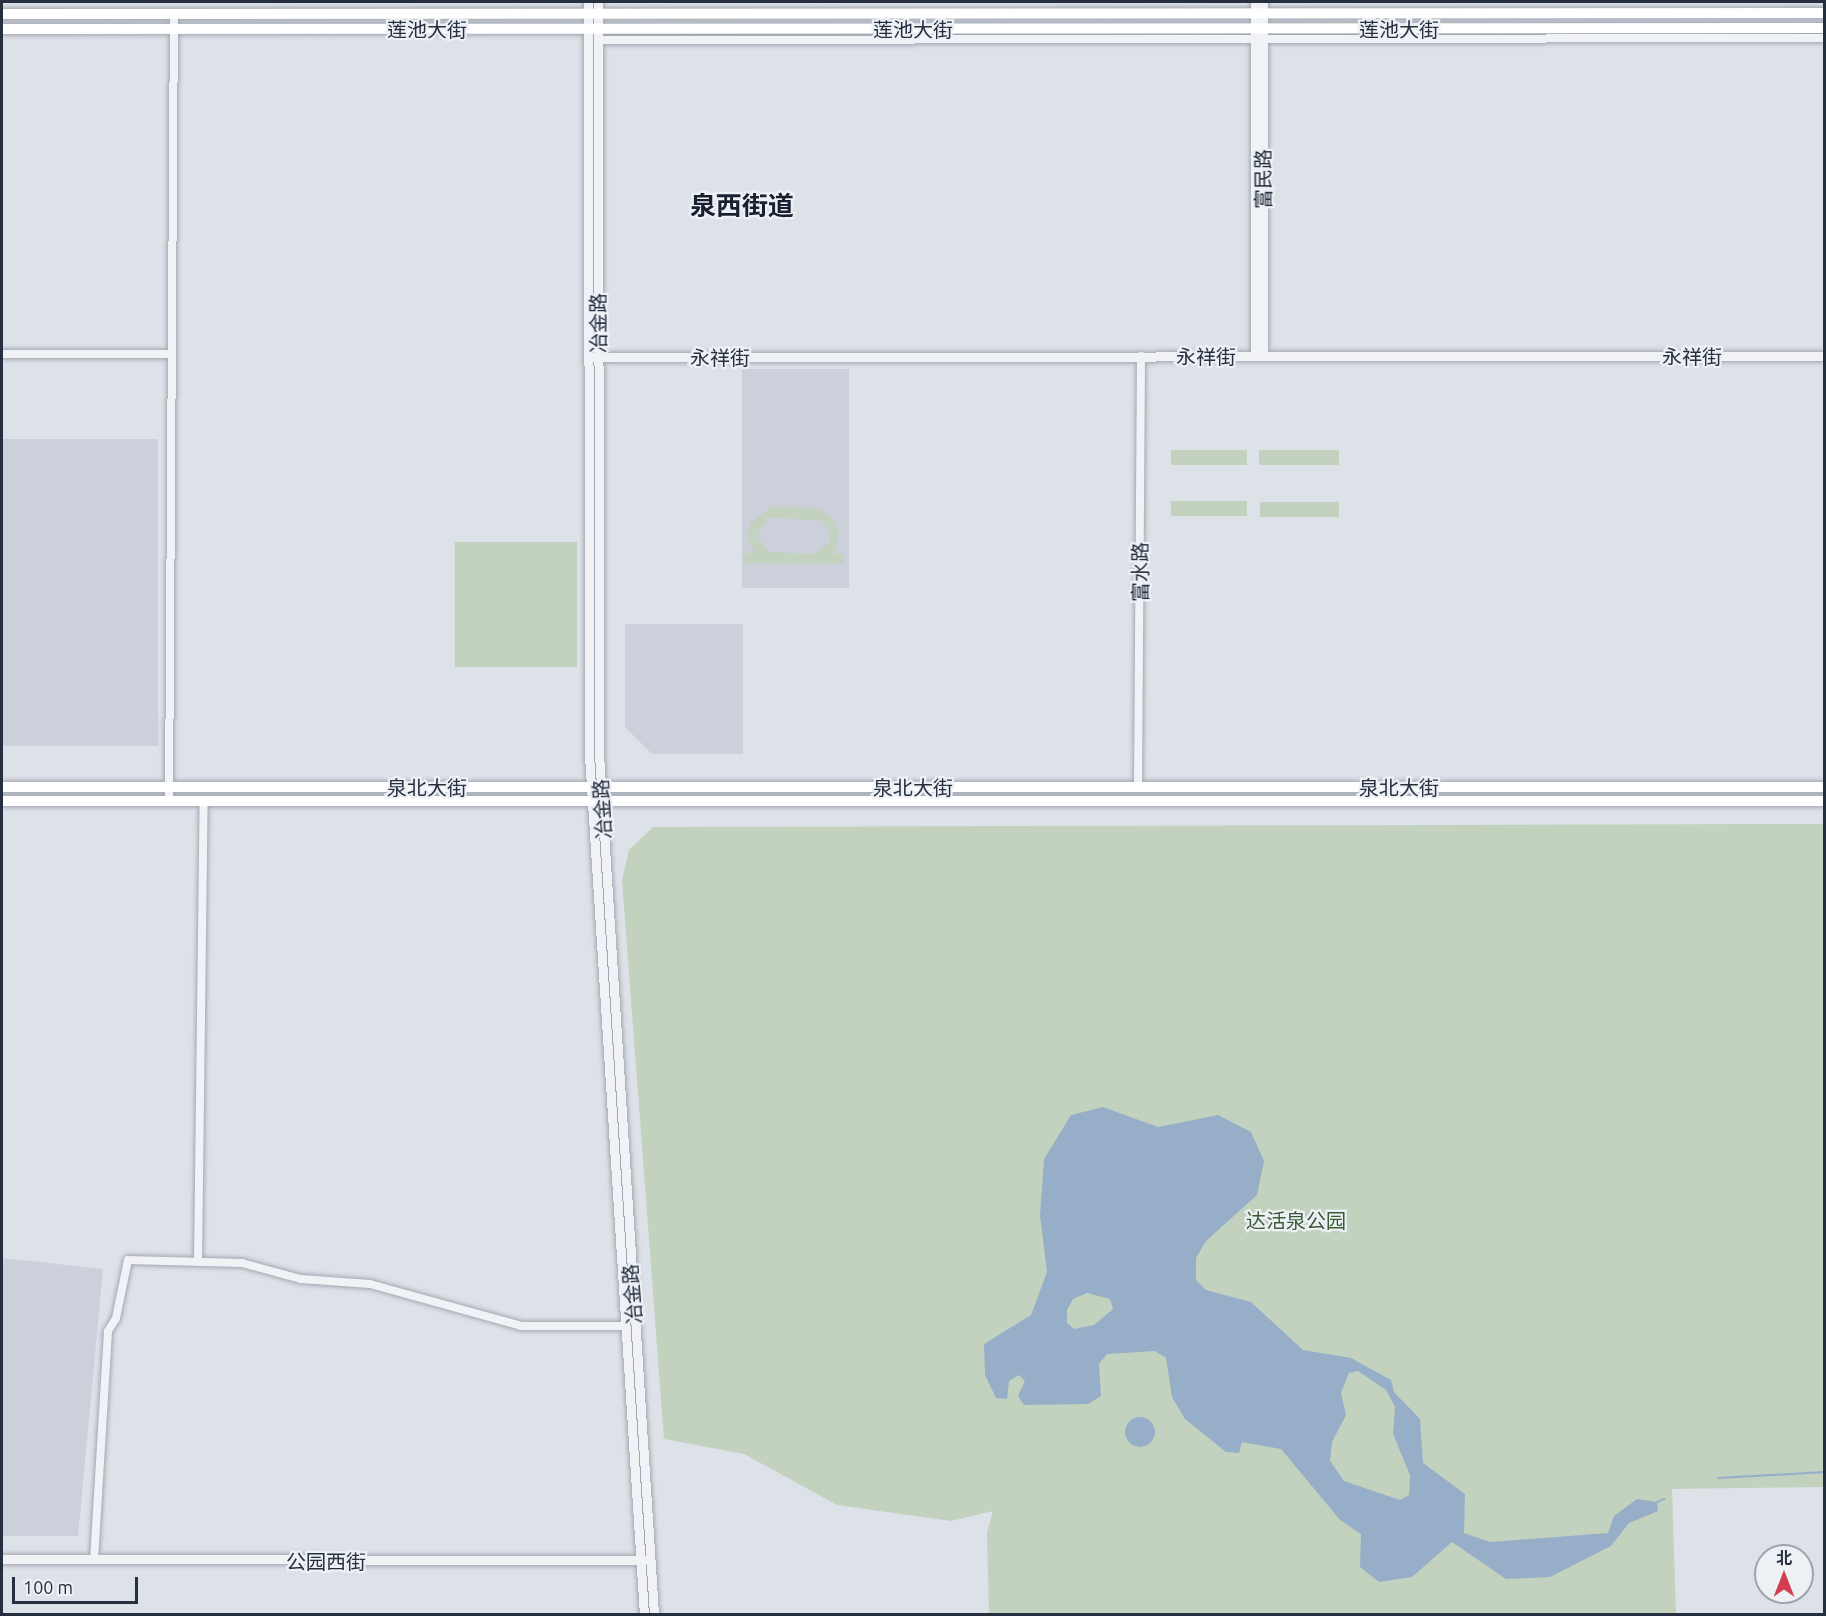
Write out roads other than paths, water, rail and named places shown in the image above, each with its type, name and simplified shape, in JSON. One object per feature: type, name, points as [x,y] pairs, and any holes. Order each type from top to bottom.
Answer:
[{"type":"main road","name":"莲池大街","points":[[2,14],[1824,13]]},
{"type":"main road","name":"莲池大街","points":[[2,29],[595,33],[1259,33],[1824,28]]},
{"type":"main road","name":"泉北大街","points":[[2,787],[1824,787]]},
{"type":"main road","name":"泉北大街","points":[[2,801],[1824,801]]},
{"type":"street","name":"冶金路","points":[[588,2],[593,14],[595,33],[593,357],[596,801],[625,1326],[645,1560],[654,1614]]},
{"type":"street","name":"冶金路","points":[[593,14],[598,2]]},
{"type":"street","name":"富民路","points":[[1255,2],[1259,14],[1259,356]]},
{"type":"street","name":"富民路","points":[[1259,14],[1263,2]]},
{"type":"street","points":[[169,801],[174,14]]},
{"type":"street","name":"冶金路","points":[[593,357],[595,33]]},
{"type":"street","points":[[1259,33],[1824,38]]},
{"type":"street","points":[[2,354],[172,354]]},
{"type":"street","name":"富水路","points":[[1138,787],[1141,356]]},
{"type":"street","name":"永祥街","points":[[593,357],[1824,356]]},
{"type":"street","points":[[198,1262],[204,801]]},
{"type":"street","name":"冶金路","points":[[596,801],[645,1560],[644,1614]]},
{"type":"street","points":[[94,1560],[108,1331],[116,1318],[128,1260],[198,1262],[370,1284],[520,1326],[625,1326]]},
{"type":"street","name":"公园西街","points":[[2,1559],[645,1560]]},
{"type":"water","points":[[1103,1107],[1158,1127],[1218,1115],[1251,1132],[1264,1161],[1257,1195],[1206,1241],[1196,1258],[1196,1280],[1206,1290],[1251,1302],[1303,1350],[1351,1358],[1391,1380],[1394,1392],[1420,1419],[1423,1463],[1465,1494],[1464,1533],[1490,1542],[1608,1533],[1614,1516],[1637,1499],[1657,1502],[1658,1511],[1629,1523],[1611,1546],[1550,1577],[1506,1579],[1452,1542],[1412,1577],[1379,1582],[1360,1567],[1361,1534],[1340,1520],[1281,1449],[1242,1442],[1239,1453],[1226,1452],[1185,1419],[1172,1397],[1166,1358],[1155,1351],[1107,1354],[1099,1364],[1101,1396],[1088,1404],[1024,1405],[1018,1396],[1025,1381],[1019,1375],[1009,1381],[1007,1399],[996,1398],[985,1375],[984,1344],[1031,1315],[1047,1272],[1040,1215],[1044,1159],[1071,1115]],"holes":[[[1087,1293],[1110,1299],[1113,1309],[1094,1325],[1074,1329],[1067,1323],[1067,1310],[1073,1299]],[[1358,1371],[1386,1390],[1395,1407],[1393,1434],[1410,1475],[1409,1495],[1400,1500],[1344,1481],[1330,1461],[1332,1442],[1346,1415],[1341,1393],[1349,1373]]]},
{"type":"water","points":[[1140,1417],[1151,1421],[1155,1432],[1151,1443],[1140,1447],[1129,1443],[1125,1432],[1129,1421]]},
{"type":"waterway","points":[[1718,1478],[1824,1472]]},
{"type":"waterway","points":[[1657,1502],[1664,1499]]},
{"type":"district","name":"泉西街道","points":[[742,206]]},
{"type":"park label","name":"达活泉公园","points":[[1296,1220]]}]
